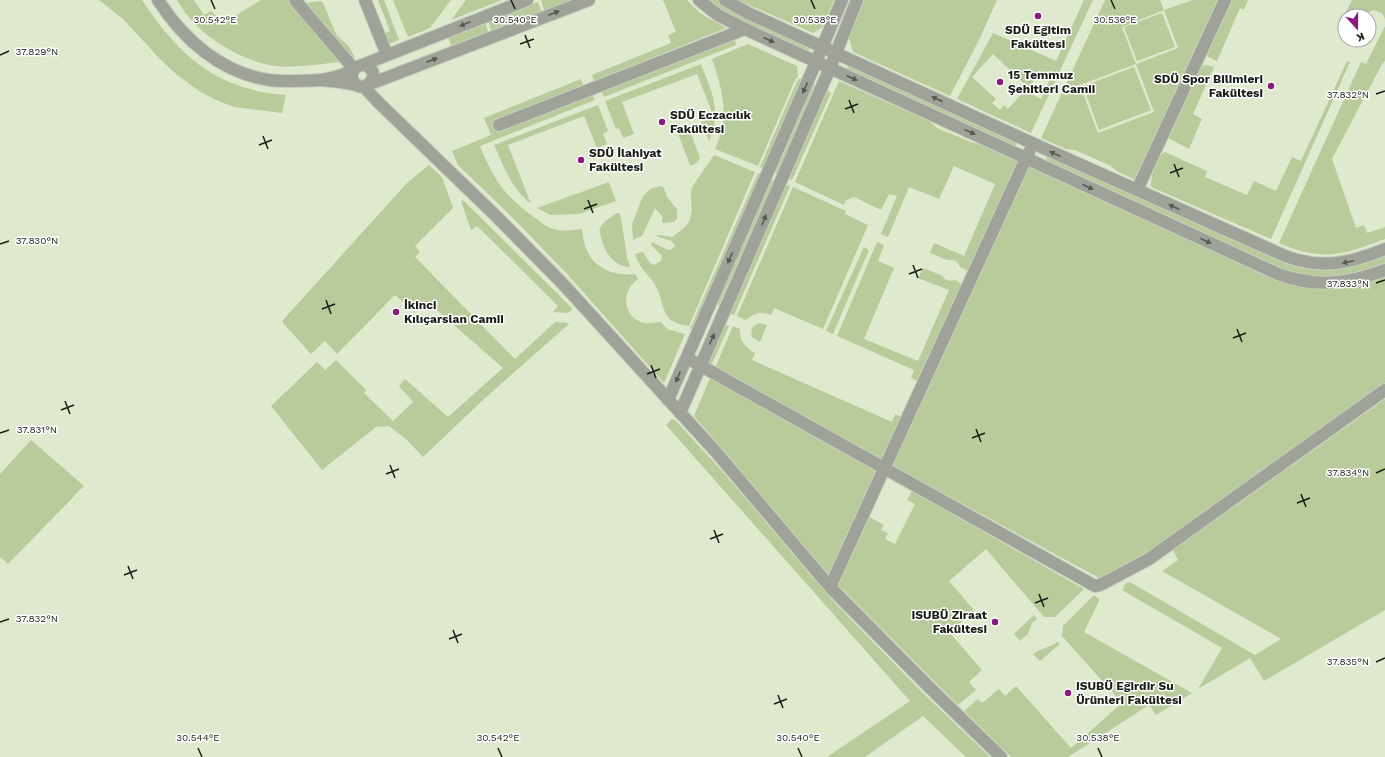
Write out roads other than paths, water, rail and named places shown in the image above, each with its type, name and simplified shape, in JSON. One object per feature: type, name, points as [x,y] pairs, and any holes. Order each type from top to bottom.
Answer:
[{"type":"street","points":[[158,0],[186,37],[216,59],[233,69],[267,79],[287,81],[321,80],[364,85],[589,0]]},
{"type":"street","points":[[295,0],[358,67],[369,67],[373,73],[372,80],[364,85]]},
{"type":"street","points":[[365,0],[387,55]]},
{"type":"street","points":[[321,80],[341,76],[387,55],[527,0]]},
{"type":"street","points":[[699,0],[718,15],[745,29],[1284,276],[1304,281],[1330,283],[1357,280],[1385,270]]},
{"type":"street","points":[[725,0],[738,8],[1032,144],[1280,254],[1302,261],[1324,264],[1341,263],[1363,258],[1385,249]]},
{"type":"street","points":[[668,400],[842,0]]},
{"type":"street","points":[[680,413],[830,68],[857,0]]},
{"type":"street","points":[[1137,190],[1225,0]]},
{"type":"street","points":[[499,125],[745,29]]},
{"type":"street","points":[[407,47],[414,67]]},
{"type":"street","points":[[358,67],[352,76],[352,80],[364,85],[430,153],[531,251],[716,452],[830,587],[930,688],[1002,757]]},
{"type":"street","points":[[830,587],[1032,144]]},
{"type":"street","points":[[687,358],[1097,586],[1149,559],[1385,390]]},
{"type":"place","name":"SDÜ Eğitim Fakültesi","points":[[1038,16]]},
{"type":"place","name":"15 Temmuz Şehitleri Camii","points":[[1000,82]]},
{"type":"place","name":"SDÜ Spor Bilimleri Fakültesi","points":[[1271,86]]},
{"type":"place","name":"SDÜ Eczacılık Fakültesi","points":[[662,122]]},
{"type":"place","name":"SDÜ İlahiyat Fakültesi","points":[[581,160]]},
{"type":"place","name":"İkinci Kılıçarslan Camii","points":[[396,312]]},
{"type":"place","name":"ISUBÜ Ziraat Fakültesi","points":[[995,622]]},
{"type":"place","name":"ISUBÜ Eğirdir Su Ürünleri Fakültesi","points":[[1068,693]]}]
